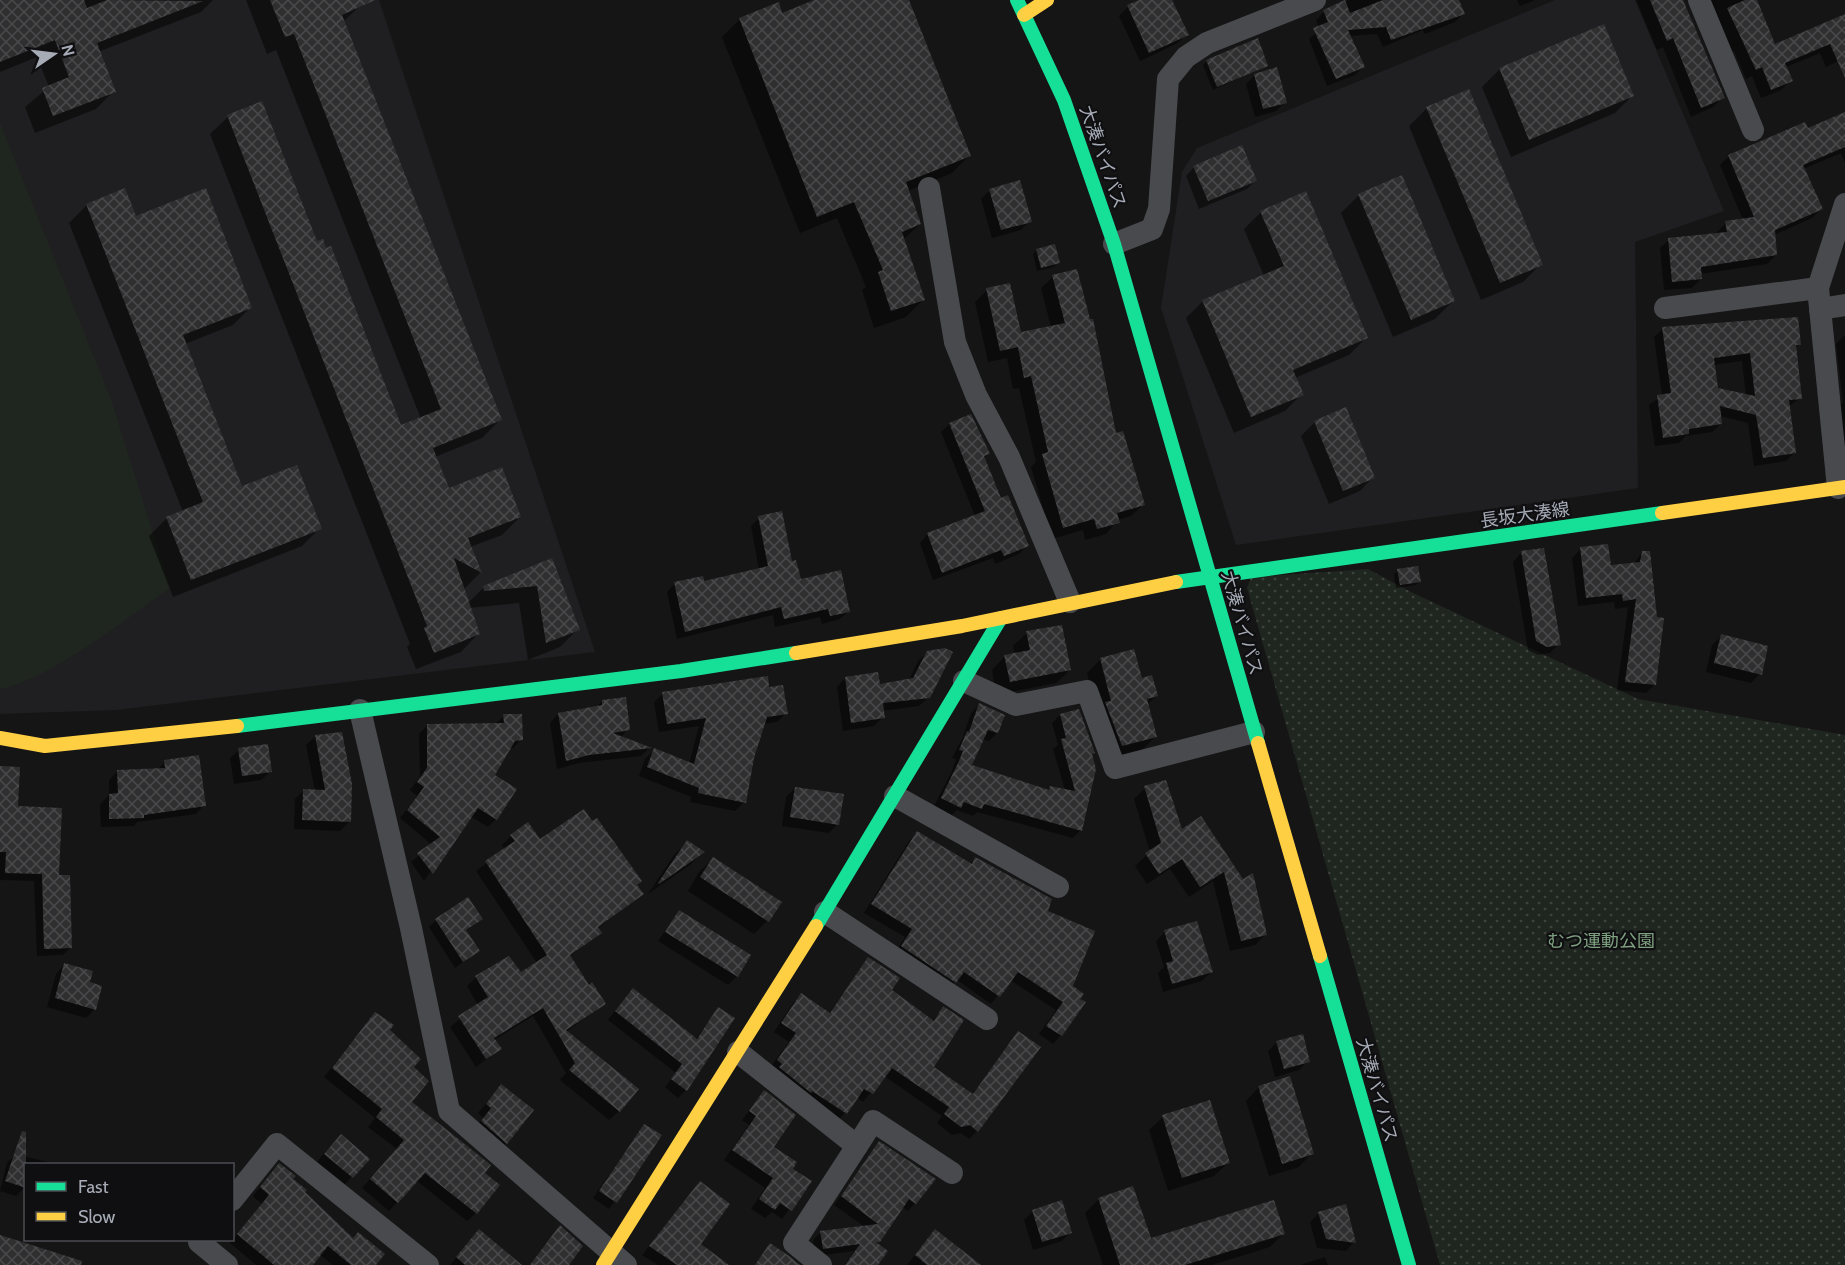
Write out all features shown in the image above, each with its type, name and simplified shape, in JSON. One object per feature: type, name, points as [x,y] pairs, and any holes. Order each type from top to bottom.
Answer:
[{"type":"main road","name":"大湊バイパス","points":[[1017,0],[1064,100],[1114,244],[1409,1265]]},
{"type":"main road","points":[[1024,15],[1047,0]]},
{"type":"main road","name":"長坂大湊線","points":[[0,738],[45,746],[138,738],[681,671],[1001,618],[1070,602],[1211,576],[1841,488]]},
{"type":"main road","points":[[614,1261],[1001,618]]},
{"type":"street","points":[[1114,244],[1152,229],[1159,209],[1168,79],[1186,57],[1207,43],[1315,0]]},
{"type":"street","points":[[1699,0],[1754,130]]},
{"type":"street","points":[[929,189],[955,342],[976,395],[1009,457],[1070,602]]},
{"type":"street","points":[[1841,488],[1819,298],[1845,204]]},
{"type":"street","points":[[1665,308],[1819,298],[1845,304]]},
{"type":"street","points":[[964,681],[1016,705],[1087,691],[1116,768],[1254,732]]},
{"type":"street","points":[[360,710],[409,917],[449,1111],[614,1261]]},
{"type":"street","points":[[895,796],[1059,887]]},
{"type":"street","points":[[825,912],[987,1019]]},
{"type":"street","points":[[738,1052],[856,1146]]},
{"type":"street","points":[[821,1265],[794,1243],[873,1121],[952,1173]]},
{"type":"street","points":[[234,1198],[277,1144],[429,1265]]},
{"type":"street","points":[[200,1241],[227,1265]]},
{"type":"shaded area","points":[[0,0],[379,0],[595,652],[116,710],[0,714]]},
{"type":"shaded area","points":[[1555,0],[1635,0],[1724,211],[1635,242],[1638,488],[1236,545],[1161,308],[1182,172],[1197,148]]},
{"type":"green space","points":[[0,123],[112,402],[170,588],[65,661],[20,683],[0,689]]},
{"type":"green space","name":"むつ運動公園","points":[[1368,569],[1411,592],[1638,699],[1845,735],[1845,1265],[1440,1265],[1247,588],[1251,577]]},
{"type":"building","points":[[0,0],[84,0],[87,8],[107,0],[203,1],[97,43],[116,92],[53,116],[42,88],[69,77],[55,40],[0,62]]},
{"type":"building","points":[[270,0],[375,0],[342,15],[502,420],[433,448],[449,488],[502,467],[521,517],[468,538],[482,573],[454,558],[480,634],[434,653],[424,628],[427,626],[227,115],[262,101],[317,241],[323,239],[326,248],[331,246],[401,425],[441,409],[294,34],[285,37]]},
{"type":"building","points":[[814,0],[909,0],[971,156],[906,182],[921,224],[902,232],[925,300],[891,311],[878,272],[883,270],[854,202],[817,217],[739,18],[779,2],[782,13]]},
{"type":"building","points":[[1139,0],[1172,0],[1189,35],[1149,53],[1127,5]]},
{"type":"building","points":[[1345,0],[1350,13],[1383,0],[1459,0],[1465,14],[1391,40],[1386,27],[1348,30],[1365,67],[1336,79],[1313,28],[1328,22],[1323,10]]},
{"type":"building","points":[[1650,0],[1683,0],[1725,98],[1701,108],[1673,38],[1667,41]]},
{"type":"building","points":[[1745,0],[1757,0],[1775,44],[1845,14],[1845,78],[1830,44],[1785,63],[1793,81],[1771,90],[1762,67],[1756,70],[1727,8]]},
{"type":"building","points":[[1604,24],[1634,96],[1529,140],[1499,68]]},
{"type":"building","points":[[1258,38],[1268,66],[1217,87],[1206,60]]},
{"type":"building","points":[[1277,67],[1287,103],[1263,109],[1254,74]]},
{"type":"building","points":[[1469,89],[1543,265],[1500,283],[1426,107]]},
{"type":"building","points":[[1845,112],[1845,147],[1803,165],[1823,209],[1775,230],[1777,255],[1701,267],[1702,279],[1672,282],[1668,238],[1727,232],[1725,221],[1754,217],[1728,155],[1805,122],[1808,128]]},
{"type":"building","points":[[1242,145],[1257,181],[1208,201],[1193,166]]},
{"type":"building","points":[[1402,175],[1455,301],[1411,320],[1358,194]]},
{"type":"building","points":[[1020,180],[1032,222],[1001,230],[989,189]]},
{"type":"building","points":[[125,188],[136,216],[206,188],[252,308],[183,335],[242,486],[297,465],[322,529],[191,580],[166,517],[203,502],[86,204]]},
{"type":"building","points":[[1306,191],[1368,338],[1293,370],[1304,395],[1251,417],[1202,300],[1284,266],[1260,211]]},
{"type":"building","points":[[1055,244],[1060,263],[1041,268],[1036,249]]},
{"type":"building","points":[[1077,269],[1090,319],[1093,319],[1116,433],[1123,431],[1145,505],[1117,513],[1120,523],[1097,529],[1094,519],[1063,528],[1042,454],[1048,452],[1031,376],[1024,378],[1018,347],[1000,351],[986,288],[1010,283],[1021,332],[1065,323],[1052,275]]},
{"type":"building","points":[[1798,317],[1801,345],[1796,345],[1802,399],[1789,400],[1796,453],[1763,458],[1756,415],[1720,406],[1722,424],[1689,429],[1689,434],[1663,438],[1657,395],[1671,393],[1662,327]],"holes":[[[1750,353],[1755,396],[1718,388],[1714,358]]]},
{"type":"building","points":[[1346,407],[1375,478],[1343,491],[1314,421]]},
{"type":"building","points":[[971,414],[990,454],[984,456],[1001,498],[1008,495],[1029,546],[1004,556],[1001,550],[942,573],[927,533],[985,511],[949,423]]},
{"type":"building","points":[[782,511],[792,561],[796,560],[801,579],[841,570],[850,612],[830,616],[828,609],[784,619],[781,607],[685,632],[674,582],[703,576],[704,581],[768,566],[758,516]]},
{"type":"building","points":[[1608,544],[1611,565],[1640,562],[1642,551],[1650,551],[1657,617],[1664,618],[1656,685],[1625,682],[1636,599],[1623,601],[1622,594],[1586,598],[1580,547]]},
{"type":"building","points":[[1544,548],[1561,645],[1547,647],[1536,641],[1521,551]]},
{"type":"building","points":[[552,558],[580,630],[546,643],[537,586],[484,591],[483,586]]},
{"type":"building","points":[[1418,566],[1421,582],[1400,585],[1397,569]]},
{"type":"building","points":[[1062,625],[1071,670],[1010,682],[1004,655],[1030,650],[1026,631]]},
{"type":"building","points":[[1721,634],[1768,646],[1762,675],[1714,663]]},
{"type":"building","points":[[945,648],[953,652],[930,698],[883,703],[885,718],[851,723],[845,677],[878,672],[880,684],[913,678],[927,651]]},
{"type":"building","points":[[1134,649],[1142,678],[1152,675],[1158,696],[1147,699],[1157,737],[1122,746],[1105,702],[1111,701],[1100,658]]},
{"type":"building","points":[[768,676],[769,687],[783,685],[788,714],[767,717],[754,758],[746,803],[698,793],[699,788],[647,767],[654,748],[694,764],[706,718],[667,724],[662,692]]},
{"type":"building","points":[[626,697],[630,730],[613,733],[652,748],[589,755],[566,761],[558,713],[602,705],[602,700]]},
{"type":"building","points":[[979,703],[1005,715],[998,733],[988,730],[972,765],[1049,790],[1050,786],[1075,791],[1061,739],[1066,738],[1060,714],[1079,709],[1095,753],[1092,754],[1096,769],[1082,831],[984,804],[982,809],[964,802],[961,808],[941,798],[963,751],[959,750],[967,731],[969,732]]},
{"type":"building","points":[[503,714],[522,714],[523,740],[515,741],[495,775],[517,789],[497,820],[478,808],[433,874],[417,853],[440,837],[407,810],[424,787],[417,782],[427,768],[427,724],[504,723]]},
{"type":"building","points":[[342,732],[352,784],[351,822],[302,820],[303,789],[325,790],[315,735]]},
{"type":"building","points":[[268,744],[272,772],[242,776],[238,748]]},
{"type":"building","points":[[199,755],[206,806],[144,815],[144,818],[109,819],[109,794],[118,793],[117,770],[165,768],[164,760]]},
{"type":"building","points":[[0,766],[20,767],[18,806],[62,808],[59,875],[70,875],[72,948],[44,949],[42,874],[5,873],[6,852],[0,852]]},
{"type":"building","points":[[1166,780],[1182,829],[1201,816],[1243,879],[1253,873],[1267,935],[1241,941],[1224,872],[1200,887],[1182,859],[1159,874],[1145,853],[1161,843],[1144,786]]},
{"type":"building","points":[[795,787],[844,794],[839,825],[790,817]]},
{"type":"building","points":[[584,809],[592,821],[597,818],[642,881],[637,885],[644,894],[598,927],[602,933],[570,955],[589,985],[592,982],[606,1004],[566,1030],[639,1089],[620,1112],[569,1070],[575,1063],[543,1008],[494,1038],[502,1049],[486,1059],[458,1016],[488,997],[475,976],[509,956],[521,972],[547,955],[485,861],[515,841],[510,835],[528,822],[540,839]]},
{"type":"building","points":[[917,831],[972,864],[975,857],[1052,899],[1048,911],[1095,931],[1073,986],[1084,994],[1080,999],[1086,1002],[1062,1036],[1046,1026],[1063,1002],[1018,972],[1000,997],[964,972],[956,983],[901,946],[912,929],[871,904]]},
{"type":"building","points":[[687,840],[705,852],[659,884],[658,883]]},
{"type":"building","points":[[713,857],[782,902],[769,922],[700,877]]},
{"type":"building","points":[[468,897],[483,919],[466,930],[480,951],[463,962],[435,919]]},
{"type":"building","points":[[679,910],[751,955],[738,977],[665,932]]},
{"type":"building","points":[[1197,921],[1213,972],[1172,984],[1166,963],[1173,961],[1164,930]]},
{"type":"building","points":[[868,957],[900,978],[892,990],[934,1021],[943,1006],[964,1020],[934,1067],[973,1094],[1018,1031],[1041,1047],[978,1132],[970,1125],[961,1127],[944,1114],[949,1107],[892,1068],[873,1094],[864,1089],[847,1114],[812,1091],[811,1093],[779,1067],[782,1064],[777,1060],[796,1033],[781,1023],[801,993],[830,1013]]},
{"type":"building","points":[[64,963],[93,971],[90,982],[102,986],[96,1010],[55,998]]},
{"type":"building","points":[[633,988],[697,1039],[718,1007],[735,1018],[687,1091],[671,1079],[682,1064],[615,1011]]},
{"type":"building","points":[[375,1012],[394,1025],[390,1030],[421,1059],[414,1067],[429,1081],[412,1102],[491,1165],[485,1173],[500,1185],[477,1214],[425,1173],[398,1203],[370,1179],[404,1140],[376,1117],[382,1109],[332,1068]]},
{"type":"building","points":[[1303,1034],[1310,1062],[1284,1069],[1276,1041]]},
{"type":"building","points":[[1290,1076],[1314,1154],[1282,1164],[1258,1086]]},
{"type":"building","points":[[501,1084],[534,1110],[507,1144],[481,1121],[491,1108],[486,1104]]},
{"type":"building","points":[[764,1090],[796,1115],[774,1147],[797,1162],[793,1169],[812,1181],[792,1211],[780,1203],[775,1210],[759,1199],[773,1178],[732,1150],[756,1116],[749,1111]]},
{"type":"building","points":[[1210,1100],[1230,1163],[1182,1178],[1162,1115]]},
{"type":"building","points":[[644,1124],[662,1135],[617,1203],[599,1191]]},
{"type":"building","points":[[22,1131],[26,1132],[24,1187],[5,1181]]},
{"type":"building","points":[[341,1134],[370,1159],[353,1178],[324,1154]]},
{"type":"building","points":[[879,1141],[936,1179],[916,1204],[909,1199],[880,1242],[876,1242],[888,1251],[878,1265],[845,1265],[860,1244],[823,1249],[820,1231],[878,1224],[841,1196]]},
{"type":"building","points":[[279,1163],[296,1176],[293,1179],[307,1190],[305,1192],[353,1238],[358,1232],[385,1254],[376,1265],[351,1265],[328,1246],[313,1265],[274,1265],[237,1234],[269,1195],[260,1187]]},
{"type":"building","points":[[700,1181],[730,1204],[701,1244],[729,1265],[677,1265],[649,1246]]},
{"type":"building","points":[[1133,1186],[1151,1238],[1274,1200],[1285,1234],[1185,1265],[1120,1265],[1098,1198]]},
{"type":"building","points":[[1062,1200],[1072,1233],[1042,1242],[1032,1210]]},
{"type":"building","points":[[1346,1204],[1356,1243],[1326,1239],[1318,1212]]},
{"type":"building","points":[[560,1225],[583,1246],[569,1265],[530,1265]]},
{"type":"building","points":[[479,1229],[522,1265],[465,1265],[456,1257]]},
{"type":"building","points":[[935,1229],[981,1265],[927,1265],[915,1255]]},
{"type":"building","points":[[0,1235],[82,1261],[81,1265],[0,1265]]},
{"type":"building","points":[[770,1243],[789,1256],[800,1265],[755,1265]]},
{"type":"traffic: fast","points":[[1017,0],[1064,100],[1114,244],[1258,743]]},
{"type":"traffic: fast","points":[[1176,582],[1662,513]]},
{"type":"traffic: fast","points":[[816,926],[1001,618]]},
{"type":"traffic: fast","points":[[237,726],[681,671],[796,653]]},
{"type":"traffic: fast","points":[[1320,956],[1409,1265]]},
{"type":"traffic: slow","points":[[1024,15],[1047,0]]},
{"type":"traffic: slow","points":[[1662,513],[1845,487]]},
{"type":"traffic: slow","points":[[796,653],[962,626],[1176,582]]},
{"type":"traffic: slow","points":[[0,738],[45,746],[237,726]]},
{"type":"traffic: slow","points":[[1258,743],[1320,956]]},
{"type":"traffic: slow","points":[[603,1265],[816,926]]}]
